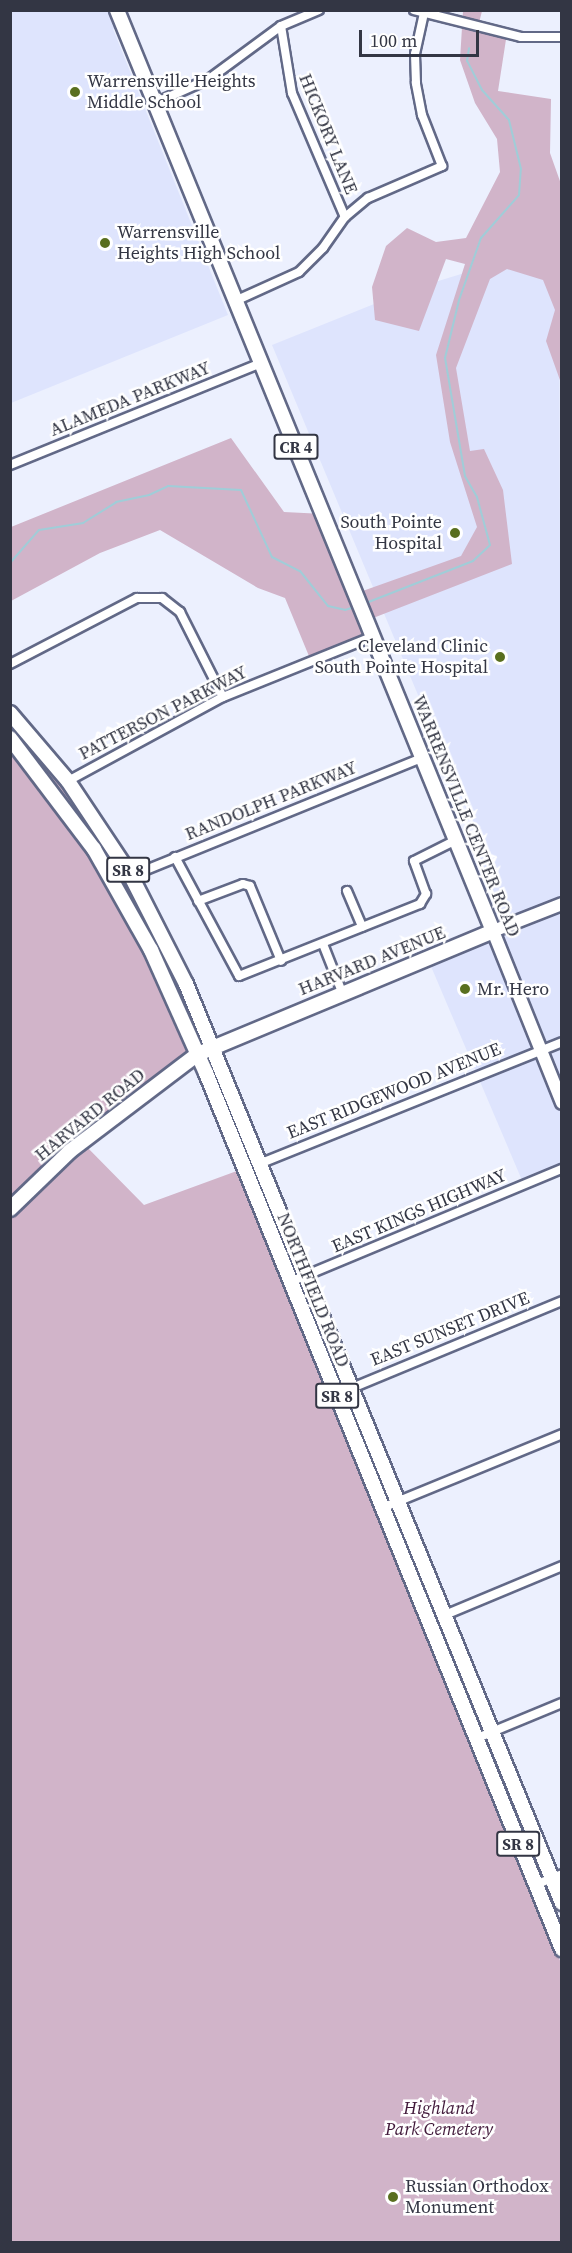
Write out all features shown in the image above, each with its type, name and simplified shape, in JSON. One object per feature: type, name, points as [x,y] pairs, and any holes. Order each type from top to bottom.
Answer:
[{"type":"main road","name":"WARRENSVILLE CENTER ROAD","points":[[117,10],[458,839],[561,1103]]},
{"type":"main road","name":"NORTHFIELD ROAD","points":[[10,713],[68,781],[131,876],[213,1046],[492,1732],[556,1876],[561,1903]]},
{"type":"main road","name":"NORTHFIELD ROAD","points":[[10,738],[50,788],[118,888],[152,950],[198,1054],[561,1949]]},
{"type":"main road","name":"HARVARD AVENUE","points":[[198,1054],[561,904]]},
{"type":"main road","name":"HARVARD ROAD","points":[[10,1209],[70,1151],[198,1054]]},
{"type":"street","points":[[155,103],[209,79],[281,26],[319,10]]},
{"type":"street","points":[[414,10],[521,37],[561,37]]},
{"type":"street","points":[[235,301],[299,272],[323,248],[345,217],[383,189],[442,166],[422,115],[416,83],[415,54],[424,13]]},
{"type":"street","name":"HICKORY LANE","points":[[281,26],[292,93],[345,217]]},
{"type":"street","name":"ALAMEDA PARKWAY","points":[[10,465],[261,363]]},
{"type":"street","points":[[10,664],[137,598],[162,598],[180,612],[223,697]]},
{"type":"street","name":"PATTERSON PARKWAY","points":[[68,781],[223,697],[374,636]]},
{"type":"street","name":"RANDOLPH PARKWAY","points":[[131,876],[424,757]]},
{"type":"street","points":[[175,857],[235,973],[244,976],[424,901],[426,894],[414,861],[458,839]]},
{"type":"street","points":[[198,901],[243,884],[250,886],[281,961]]},
{"type":"street","points":[[347,891],[362,927]]},
{"type":"street","points":[[323,944],[342,993]]},
{"type":"street","name":"EAST RIDGEWOOD AVENUE","points":[[260,1164],[561,1042]]},
{"type":"street","name":"EAST KINGS HIGHWAY","points":[[290,1282],[561,1169]]},
{"type":"street","name":"EAST SUNSET DRIVE","points":[[352,1388],[561,1301]]},
{"type":"street","points":[[382,1508],[561,1434]]},
{"type":"street","points":[[445,1615],[561,1566]]},
{"type":"street","points":[[475,1739],[561,1703]]},
{"type":"street","points":[[535,1885],[556,1876]]},
{"type":"shaded area","name":"Warrensville Heights High School","points":[[11,11],[127,11],[119,14],[123,25],[113,29],[228,315],[11,403]]},
{"type":"shaded area","name":"South Pointe Hospital","points":[[559,244],[562,1169],[524,1185],[427,957],[493,931],[463,853],[481,846],[272,345],[409,290]]},
{"type":"green space","points":[[463,11],[482,11],[478,27],[507,33],[498,91],[551,99],[550,153],[561,184],[561,383],[546,341],[555,310],[543,280],[507,269],[490,279],[456,368],[470,451],[484,449],[503,490],[512,564],[368,620],[374,636],[311,661],[285,598],[258,588],[160,530],[100,553],[11,601],[11,527],[231,438],[284,512],[324,514],[357,593],[461,556],[477,527],[450,442],[436,355],[465,264],[446,259],[419,331],[375,320],[372,287],[386,246],[407,228],[436,242],[466,238],[500,172],[497,139],[475,103],[460,60]]},
{"type":"green space","points":[[10,729],[53,772],[118,865],[170,962],[200,1032],[161,948],[95,842]]},
{"type":"green space","name":"Highland Park Cemetery","points":[[10,738],[94,849],[198,1054],[82,1142],[144,1205],[245,1168],[300,1294],[303,1289],[306,1291],[389,1495],[384,1497],[304,1305],[293,1309],[561,1963],[561,2242],[11,2242]]},
{"type":"green space","points":[[394,1514],[399,1516],[483,1725],[477,1727],[392,1519]]},
{"type":"green space","points":[[493,1747],[543,1872],[539,1873],[487,1751]]},
{"type":"waterway","points":[[366,603],[473,561],[490,545],[477,497],[465,476],[445,358],[459,300],[481,238],[519,195],[521,169],[509,120],[482,90],[467,61],[469,48]]},
{"type":"waterway","points":[[10,563],[39,530],[83,523],[116,502],[149,495],[168,486],[241,490],[272,557],[300,571],[328,606],[345,610],[355,607]]},
{"type":"place","name":"Warrensville Heights Middle School","points":[[75,92]]},
{"type":"place","name":"Warrensville Heights High School","points":[[105,243]]},
{"type":"place","name":"South Pointe Hospital","points":[[455,533]]},
{"type":"place","name":"Cleveland Clinic South Pointe Hospital","points":[[500,657]]},
{"type":"place","name":"Mr. Hero","points":[[465,989]]},
{"type":"place","name":"Russian Orthodox Monument","points":[[393,2197]]}]
